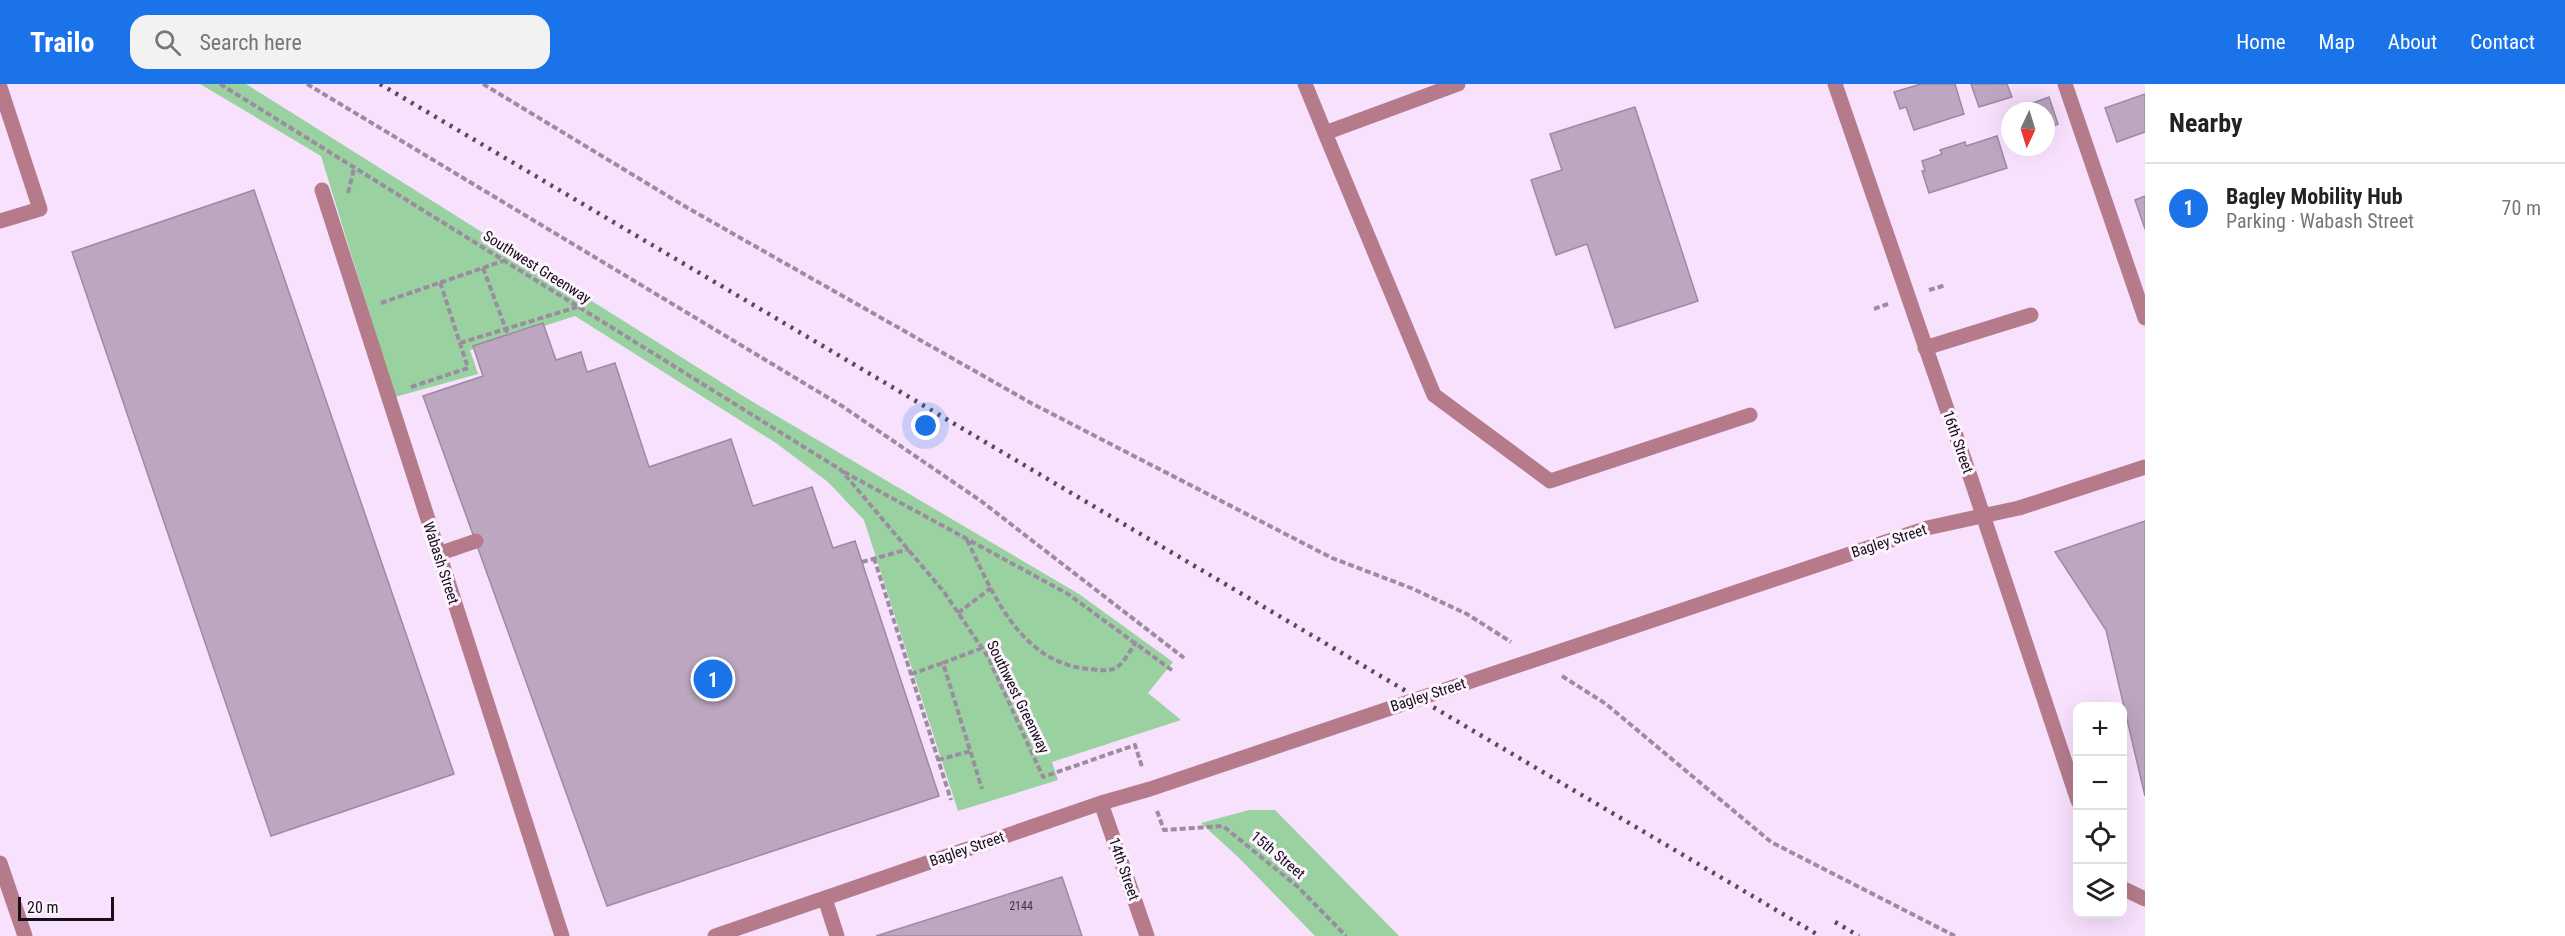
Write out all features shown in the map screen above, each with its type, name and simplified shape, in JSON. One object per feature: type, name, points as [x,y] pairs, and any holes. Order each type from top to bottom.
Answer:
[{"type":"street","points":[[1305,84],[1434,395],[1550,481],[1750,415]]},
{"type":"street","points":[[1326,133],[1458,84]]},
{"type":"street","name":"16th Street","points":[[1836,84],[2073,786]]},
{"type":"street","points":[[2065,84],[2145,318]]},
{"type":"street","points":[[0,87],[40,209],[0,221]]},
{"type":"street","name":"Wabash Street","points":[[322,189],[562,936]]},
{"type":"street","points":[[1925,348],[2031,315]]},
{"type":"street","name":"Bagley Street","points":[[715,936],[1101,803],[1927,528],[2019,508],[2145,467]]},
{"type":"street","points":[[438,554],[476,541]]},
{"type":"street","name":"14th Street","points":[[1101,803],[1147,936]]},
{"type":"street","points":[[0,863],[25,936]]},
{"type":"street","points":[[2127,890],[2145,899]]},
{"type":"street","points":[[825,899],[837,936]]},
{"type":"path","name":"Southwest Greenway","points":[[220,84],[841,470],[1068,594],[1173,671]]},
{"type":"path","points":[[307,84],[842,406],[981,501],[1184,658]]},
{"type":"path","points":[[483,84],[686,207],[1031,403],[1332,558],[1411,588],[1467,614],[1516,646]]},
{"type":"path","points":[[380,303],[503,261]]},
{"type":"path","points":[[483,268],[508,335]]},
{"type":"path","points":[[411,387],[468,368],[440,282]]},
{"type":"path","points":[[460,343],[578,307]]},
{"type":"path","name":"Southwest Greenway","points":[[841,470],[909,549],[982,648],[1011,705],[1043,777],[1135,746]]},
{"type":"path","points":[[967,539],[1010,622],[1040,652],[1067,665],[1109,671],[1119,667],[1136,642]]},
{"type":"path","points":[[862,562],[909,549]]},
{"type":"path","points":[[874,558],[951,800]]},
{"type":"path","points":[[958,613],[991,588]]},
{"type":"path","points":[[911,674],[982,648]]},
{"type":"path","points":[[943,663],[982,789]]},
{"type":"path","points":[[1556,672],[1606,704],[1771,842],[1955,936]]},
{"type":"path","points":[[938,760],[971,751]]},
{"type":"path","name":"15th Street","points":[[1180,828],[1223,825],[1298,887],[1346,936]]},
{"type":"green space","points":[[200,84],[246,84],[748,399],[1079,594],[1173,662],[1148,693],[1181,720],[1052,762],[1058,780],[958,811],[864,520],[828,482],[776,443],[575,316],[470,350],[478,374],[395,397],[321,156]]},
{"type":"green space","points":[[1249,810],[1275,810],[1399,936],[1315,936],[1239,858],[1201,823]]},
{"type":"building","points":[[1921,84],[1955,84],[1964,114],[1914,130],[1906,107],[1900,109],[1894,92]]},
{"type":"building","points":[[1971,84],[2007,84],[2012,97],[1979,107]]},
{"type":"building","points":[[2145,94],[2145,132],[2117,142],[2105,108]]},
{"type":"building","points":[[2049,97],[2051,102],[2036,102]]},
{"type":"building","points":[[1635,107],[1698,301],[1615,328],[1587,244],[1556,255],[1531,180],[1562,170],[1550,134]]},
{"type":"building","points":[[1997,136],[2001,156],[2003,156],[2007,168],[1929,193],[1922,171],[1925,171],[1922,161],[1942,154],[1940,150],[1965,142],[1966,146]]},
{"type":"building","points":[[254,190],[454,774],[271,836],[72,252]]},
{"type":"building","points":[[2145,196],[2145,229],[2135,200]]},
{"type":"building","points":[[543,323],[556,360],[581,352],[587,372],[615,363],[649,467],[731,439],[753,506],[812,487],[833,548],[855,541],[939,796],[607,906],[423,396],[483,376],[473,346]]},
{"type":"building","points":[[2145,521],[2145,796],[2127,719],[2127,702],[2123,702],[2106,630],[2055,552]]},
{"type":"building","points":[[1062,877],[1082,936],[876,936]]},
{"type":"railway","points":[[380,84],[1820,936]]},
{"type":"railway","points":[[1835,922],[1859,936]]},
{"type":"place","name":"Bagley Mobility Hub","points":[[713,679]]}]
